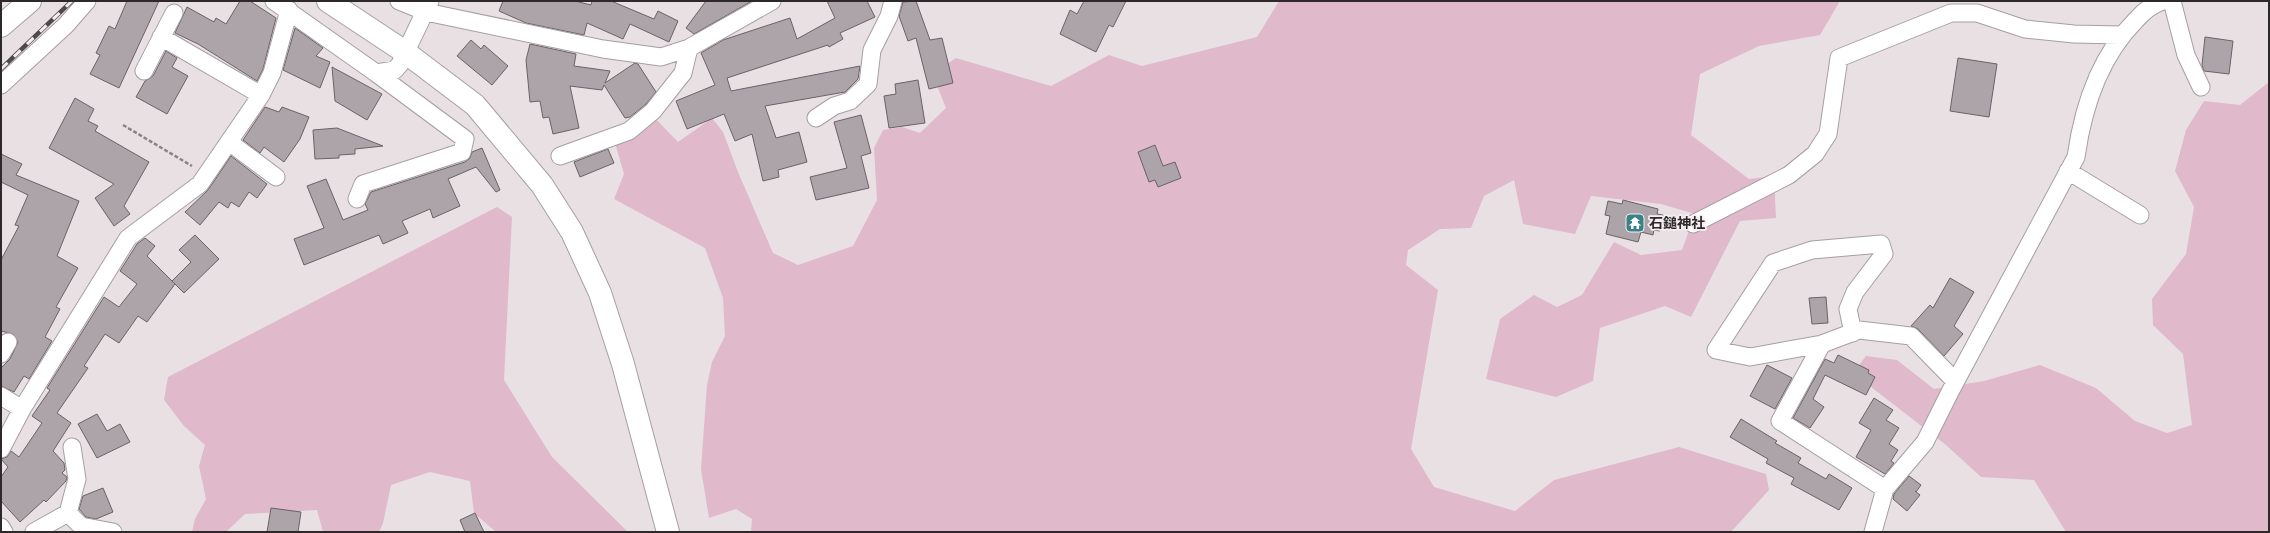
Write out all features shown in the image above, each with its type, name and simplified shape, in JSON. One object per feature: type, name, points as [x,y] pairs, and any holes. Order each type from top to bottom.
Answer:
[{"type":"street","points":[[1,26],[30,1]]},
{"type":"street","points":[[1,85],[66,25],[87,1]]},
{"type":"street","points":[[274,1],[289,10],[465,139],[462,152],[363,184],[356,199]]},
{"type":"street","points":[[328,1],[405,52],[476,105],[542,185],[572,232],[600,293],[623,364],[668,532]]},
{"type":"street","points":[[398,1],[428,6],[603,49],[661,57],[689,48],[772,1]]},
{"type":"street","points":[[816,118],[834,106],[850,101],[868,84],[872,50],[889,16],[893,1]]},
{"type":"street","points":[[1979,1],[1987,17]]},
{"type":"street","points":[[1873,532],[1885,489],[1925,442],[2076,157],[2081,123],[2098,75],[2121,35],[2144,12],[2163,1]]},
{"type":"street","points":[[2172,1],[2186,55],[2201,87]]},
{"type":"street","points":[[376,73],[395,70],[428,6]]},
{"type":"street","points":[[1,449],[22,410],[128,238],[200,184],[261,95],[272,73],[289,10]]},
{"type":"street","points":[[144,71],[174,13]]},
{"type":"street","points":[[1692,224],[1788,175],[1815,154],[1828,134],[1839,58],[1951,13],[1977,14],[2025,28],[2074,34],[2121,35]]},
{"type":"street","points":[[161,37],[261,95]]},
{"type":"street","points":[[560,156],[629,131],[653,111],[683,73],[689,48]]},
{"type":"street","points":[[229,142],[276,177]]},
{"type":"street","points":[[2068,171],[2140,215]]},
{"type":"street","points":[[1853,332],[1848,309],[1856,292],[1884,254],[1881,244],[1812,250],[1774,263],[1716,350],[1750,357],[1822,344],[1859,330],[1911,336],[1956,381]]},
{"type":"street","points":[[1822,344],[1780,422],[1885,489]]},
{"type":"street","points":[[1,396],[22,410]]},
{"type":"street","points":[[34,532],[68,513],[76,479],[72,447]]},
{"type":"street","points":[[68,513],[81,526],[113,532]]},
{"type":"street","points":[[1,527],[4,532]]},
{"type":"path","points":[[123,125],[207,174]]},
{"type":"shaded area","points":[[1279,1],[1840,1],[1820,35],[1759,46],[1700,74],[1691,135],[1749,179],[1774,176],[1776,218],[1740,221],[1691,317],[1665,306],[1600,328],[1593,381],[1556,397],[1486,379],[1500,319],[1534,295],[1557,307],[1582,295],[1614,242],[1641,255],[1682,250],[1695,214],[1661,204],[1591,196],[1575,234],[1523,224],[1514,180],[1484,196],[1471,228],[1440,229],[1408,250],[1406,265],[1438,290],[1411,449],[1434,487],[1515,511],[1554,480],[1679,447],[1766,474],[1769,490],[1731,532],[751,532],[752,519],[736,509],[709,518],[701,469],[707,385],[712,362],[725,336],[723,298],[705,248],[614,199],[624,174],[613,136],[648,111],[678,142],[712,118],[723,132],[738,172],[773,253],[798,265],[853,246],[877,200],[874,148],[883,130],[902,127],[920,133],[946,108],[938,88],[941,68],[956,58],[1051,86],[1109,55],[1142,66],[1257,37]]},
{"type":"shaded area","points":[[2269,82],[2269,532],[2066,532],[2034,480],[1981,477],[1946,445],[1853,373],[1866,356],[1897,360],[1934,389],[1984,381],[2040,365],[2096,388],[2135,421],[2167,433],[2192,425],[2183,354],[2153,325],[2152,299],[2186,254],[2194,207],[2175,171],[2186,130],[2204,101],[2240,105]]},
{"type":"shaded area","points":[[497,207],[512,217],[504,380],[552,457],[628,532],[496,532],[474,513],[470,481],[430,472],[391,485],[383,523],[379,532],[323,532],[317,510],[245,514],[226,532],[192,532],[195,519],[206,499],[199,466],[205,445],[184,426],[164,400],[168,377]]},
{"type":"building","points":[[127,1],[159,1],[119,88],[90,74],[100,55],[96,53],[109,26],[115,29]]},
{"type":"building","points":[[240,1],[250,1],[276,18],[263,69],[257,81],[198,44],[175,33],[187,7],[214,22],[216,18],[226,24]]},
{"type":"building","points":[[503,1],[575,1],[591,5],[592,1],[611,1],[654,19],[658,11],[678,21],[669,42],[630,24],[623,39],[587,23],[584,35],[526,23],[499,11]]},
{"type":"building","points":[[706,1],[752,1],[694,34],[686,28]]},
{"type":"building","points":[[827,1],[867,1],[875,17],[840,33],[843,39],[829,47],[828,45],[727,78],[731,91],[860,66],[858,79],[845,92],[765,106],[776,138],[799,132],[807,162],[778,170],[779,177],[763,181],[752,134],[735,141],[724,114],[687,129],[676,101],[715,85],[701,53],[723,40],[790,18],[797,39],[835,18]]},
{"type":"building","points":[[916,1],[930,40],[942,38],[953,83],[929,89],[916,38],[908,41],[899,16],[903,2]]},
{"type":"building","points":[[1084,1],[1126,1],[1113,27],[1109,25],[1096,52],[1060,34],[1070,10],[1077,14]]},
{"type":"building","points":[[295,28],[323,48],[316,56],[330,62],[320,88],[283,70]]},
{"type":"building","points":[[2205,37],[2233,41],[2229,74],[2204,71],[2202,65]]},
{"type":"building","points":[[471,40],[481,49],[484,45],[508,66],[492,85],[457,56]]},
{"type":"building","points":[[530,44],[576,54],[574,66],[610,71],[605,83],[635,63],[638,64],[656,92],[646,104],[630,117],[625,118],[604,85],[602,90],[570,86],[579,128],[553,134],[549,117],[543,118],[540,101],[530,102],[526,60]]},
{"type":"building","points":[[166,51],[177,58],[172,67],[188,76],[167,114],[136,97],[145,81],[153,76]]},
{"type":"building","points":[[1958,58],[1997,64],[1989,117],[1950,111]]},
{"type":"building","points":[[332,67],[382,94],[367,120],[335,101]]},
{"type":"building","points":[[918,80],[925,123],[889,128],[884,96],[896,94],[895,84]]},
{"type":"building","points":[[75,98],[94,109],[88,121],[98,126],[95,131],[149,162],[124,206],[130,214],[114,226],[95,198],[114,184],[49,148]]},
{"type":"building","points":[[265,107],[279,112],[282,107],[309,117],[300,139],[284,162],[264,147],[260,153],[243,140]]},
{"type":"building","points":[[861,115],[871,153],[861,156],[869,188],[816,200],[810,177],[847,168],[834,122]]},
{"type":"building","points":[[337,128],[383,146],[355,149],[355,154],[339,155],[339,158],[315,159],[313,130]]},
{"type":"building","points":[[1155,145],[1163,166],[1175,162],[1181,178],[1158,187],[1155,180],[1149,182],[1138,152]]},
{"type":"building","points":[[482,148],[500,190],[496,192],[476,167],[448,179],[460,206],[433,218],[430,209],[402,221],[408,233],[383,244],[379,235],[304,265],[294,239],[324,228],[307,186],[326,179],[343,220],[368,210],[365,204],[371,192],[465,162],[470,158],[472,152]]},
{"type":"building","points":[[608,149],[614,163],[580,177],[574,162]]},
{"type":"building","points":[[1,154],[22,164],[16,175],[79,201],[57,256],[78,268],[56,307],[60,309],[45,337],[52,341],[29,379],[24,376],[14,392],[1,386],[1,368],[10,359],[18,342],[13,334],[1,331],[1,260],[19,226],[15,225],[28,195],[1,182]]},
{"type":"building","points":[[231,156],[267,184],[257,198],[249,192],[239,207],[231,202],[228,208],[219,202],[200,225],[185,212],[208,190]]},
{"type":"building","name":"石鎚神社","points":[[1623,200],[1658,209],[1657,214],[1663,215],[1660,231],[1654,230],[1653,235],[1641,232],[1638,242],[1606,234],[1610,216],[1605,215],[1608,201],[1622,204]]},
{"type":"building","points":[[195,235],[219,259],[184,293],[172,281],[191,262],[179,250]]},
{"type":"building","points":[[145,238],[155,246],[147,256],[175,284],[147,322],[138,316],[119,343],[105,334],[84,366],[88,368],[57,413],[71,423],[53,451],[64,463],[65,470],[62,473],[67,477],[66,481],[46,502],[44,500],[20,522],[1,501],[1,477],[8,467],[1,459],[7,457],[11,451],[19,457],[42,423],[32,416],[50,390],[47,388],[104,297],[119,307],[137,284],[120,271],[137,244]]},
{"type":"building","points":[[1950,278],[1974,292],[1954,326],[1963,334],[1944,356],[1918,329],[1911,326],[1930,305],[1933,308]]},
{"type":"building","points":[[1826,297],[1828,323],[1812,324],[1809,298]]},
{"type":"building","points":[[1838,355],[1869,370],[1868,373],[1875,377],[1866,395],[1825,375],[1813,399],[1824,407],[1810,428],[1793,418],[1825,359],[1834,363]]},
{"type":"building","points":[[1767,365],[1792,378],[1775,409],[1750,396]]},
{"type":"building","points":[[1874,398],[1893,410],[1886,420],[1899,428],[1889,444],[1898,450],[1891,461],[1894,463],[1885,474],[1856,457],[1871,430],[1859,423]]},
{"type":"building","points":[[97,414],[107,431],[120,424],[130,442],[97,458],[78,424]]},
{"type":"building","points":[[1741,419],[1777,441],[1775,443],[1801,458],[1798,463],[1826,479],[1829,474],[1852,488],[1839,510],[1791,484],[1794,478],[1766,463],[1768,459],[1730,437]]},
{"type":"building","points":[[1909,476],[1921,485],[1916,492],[1920,495],[1907,511],[1893,499],[1894,494]]},
{"type":"building","points":[[103,488],[113,512],[96,519],[86,517],[79,509],[83,496]]},
{"type":"building","points":[[271,508],[301,512],[298,532],[267,532]]},
{"type":"building","points":[[475,513],[484,532],[465,532],[460,520]]},
{"type":"railway","points":[[1,69],[72,1]]},
{"type":"place","name":"石鎚神社","points":[[1635,223]]}]
